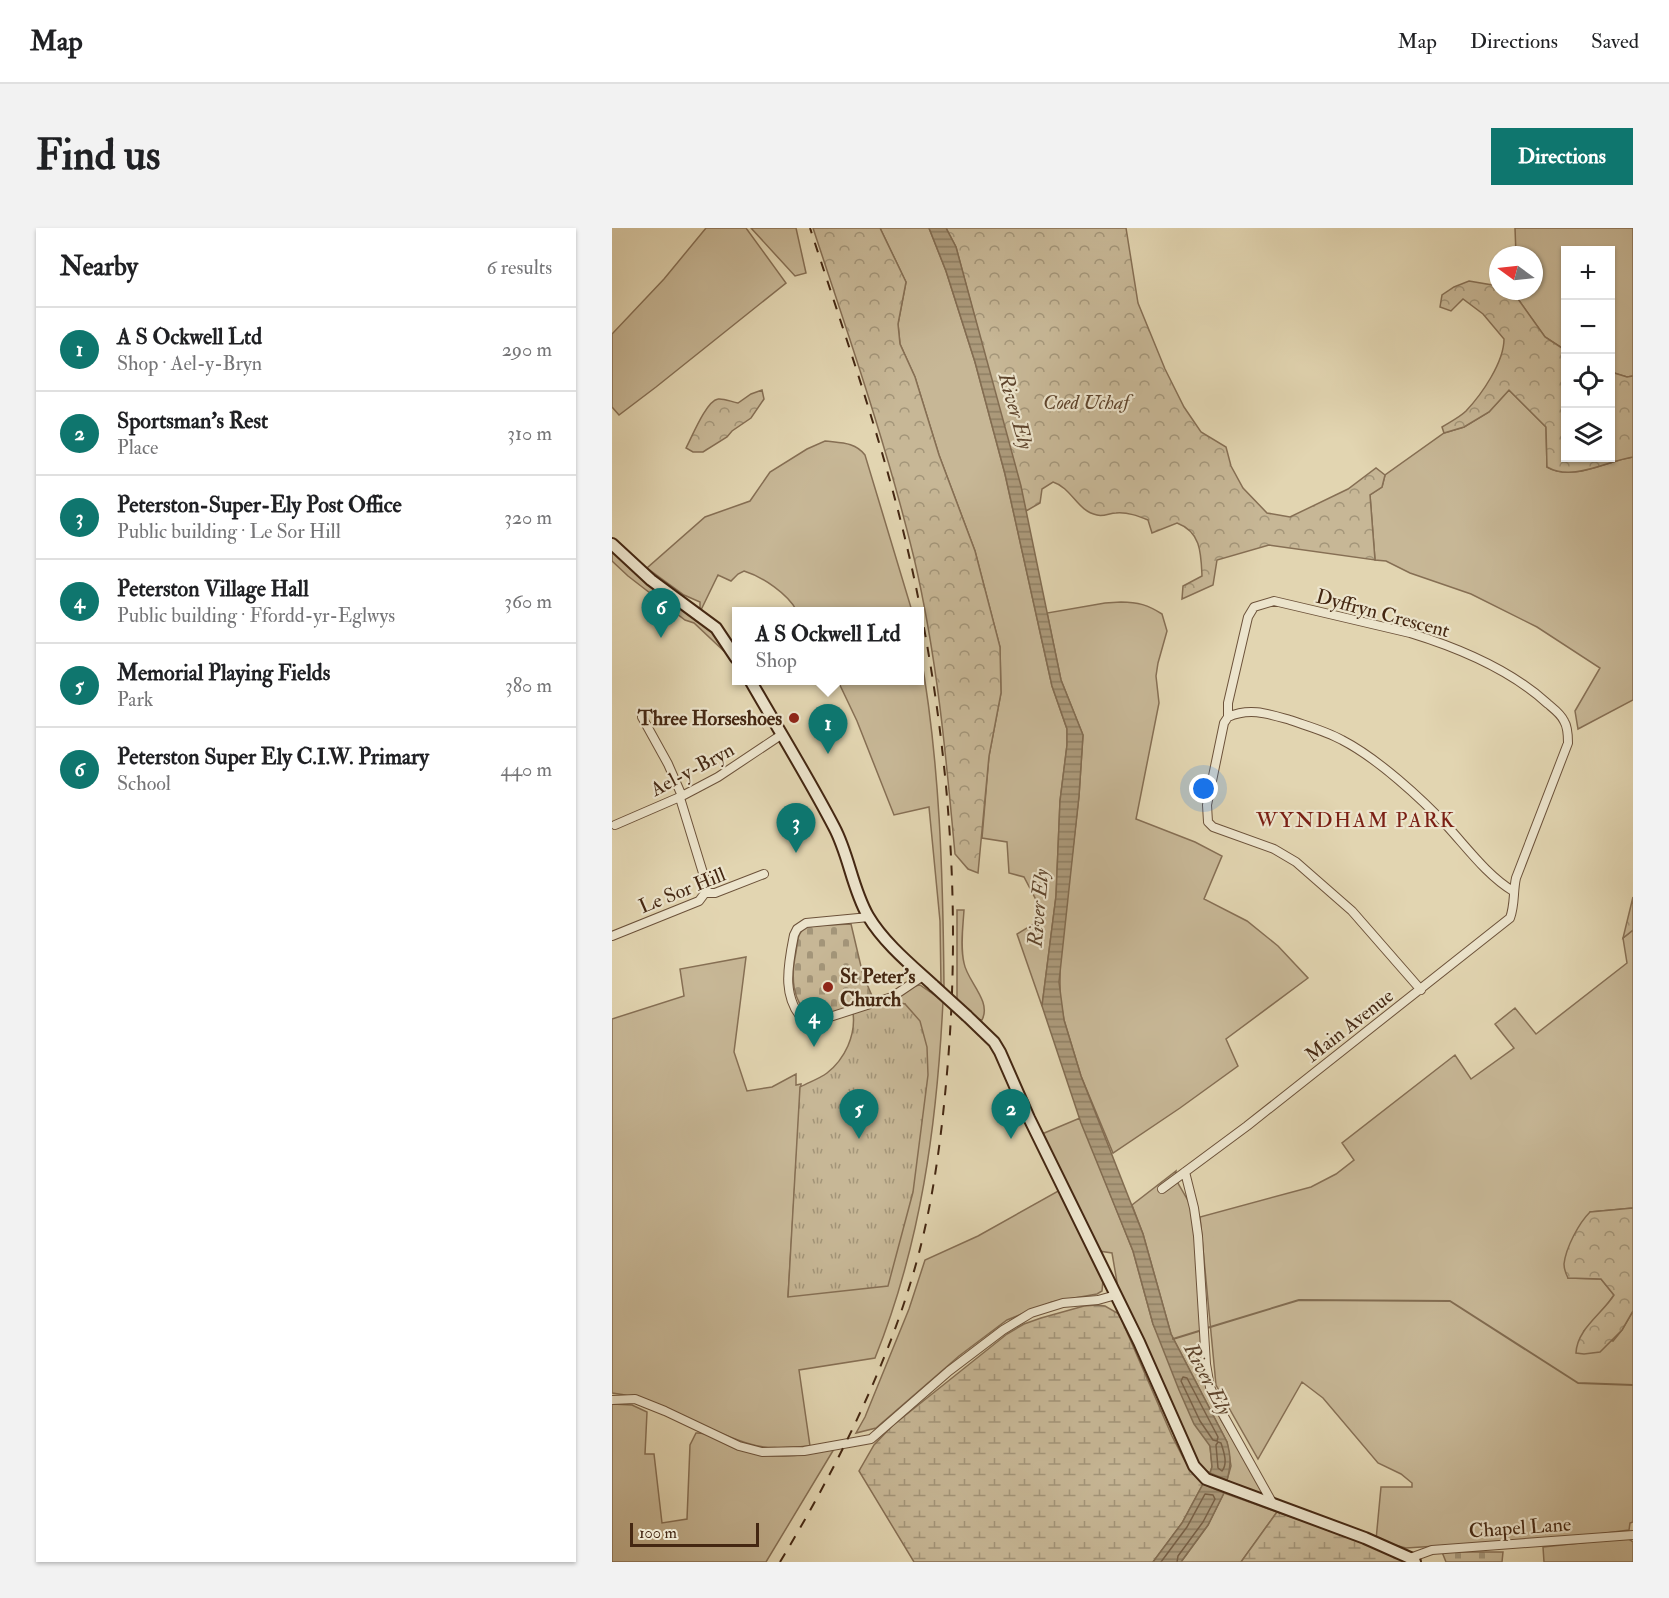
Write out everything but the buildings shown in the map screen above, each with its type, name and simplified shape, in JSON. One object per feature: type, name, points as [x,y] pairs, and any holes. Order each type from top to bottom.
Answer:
[{"type":"street","points":[[612,544],[651,580],[716,628],[732,652]]},
{"type":"street","name":"Dyffryn Crescent","points":[[1228,717],[1228,703],[1248,617],[1254,607],[1274,601],[1430,639],[1488,663],[1535,692],[1561,716],[1565,722],[1568,743],[1513,891]]},
{"type":"street","points":[[752,685],[836,830],[854,885],[869,917],[887,941],[994,1042],[1000,1052],[1029,1118],[1116,1295],[1194,1466],[1206,1479],[1365,1538],[1413,1560]]},
{"type":"street","points":[[1422,990],[1352,910],[1296,862],[1274,849],[1213,827],[1208,822],[1207,805],[1224,723],[1228,717],[1250,711],[1263,712],[1303,724],[1357,748],[1405,787],[1445,824],[1501,884],[1513,891]]},
{"type":"street","points":[[642,717],[668,764],[681,797],[706,886],[705,893]]},
{"type":"street","name":"Ael-y-Bryn","points":[[615,825],[681,797],[718,777],[781,735]]},
{"type":"street","name":"Le Sor Hill","points":[[612,936],[699,901],[705,893],[715,893],[764,874]]},
{"type":"street","name":"Main Avenue","points":[[1161,1189],[1247,1126],[1422,990],[1510,918],[1514,909],[1513,891]]},
{"type":"street","points":[[869,917],[806,923],[797,929],[786,977],[791,995],[803,1020],[808,1024],[892,997],[923,976]]},
{"type":"street","points":[[1185,1172],[1198,1236],[1206,1364],[1210,1387],[1274,1505]]},
{"type":"street","points":[[612,1400],[635,1400],[665,1411],[739,1446],[762,1452],[804,1451],[871,1439],[950,1371],[1003,1330],[1031,1313],[1063,1303],[1098,1300],[1116,1295]]},
{"type":"street","name":"Chapel Lane","points":[[1413,1560],[1432,1550],[1633,1535]]},
{"type":"green space","points":[[706,228],[746,228],[786,283],[619,415],[612,407],[612,334],[664,279]]},
{"type":"green space","points":[[751,228],[796,228],[806,273],[795,276]]},
{"type":"green space","points":[[813,228],[880,228],[906,282],[898,324],[900,344],[915,377],[939,455],[975,551],[1000,647],[1001,693],[989,756],[978,873],[968,869],[955,854],[935,669],[914,558],[880,433]]},
{"type":"green space","points":[[880,228],[929,228],[946,271],[975,362],[1005,474],[1052,686],[1067,729],[1060,801],[1056,896],[1042,1006],[1017,934],[1045,917],[1024,877],[1009,873],[1007,842],[982,838],[989,756],[1001,693],[1000,647],[975,551],[939,455],[915,377],[900,344],[898,324],[906,282]]},
{"type":"green space","name":"Coed Uchaf","points":[[946,228],[1126,228],[1138,303],[1165,369],[1184,407],[1201,432],[1226,447],[1231,466],[1243,488],[1267,513],[1290,517],[1348,489],[1376,468],[1385,475],[1382,487],[1370,495],[1375,560],[1269,545],[1217,560],[1213,585],[1182,599],[1183,586],[1202,576],[1198,544],[1185,527],[1177,523],[1152,533],[1148,520],[1137,516],[1120,513],[1099,515],[1090,513],[1065,489],[1053,482],[1042,489],[1040,503],[1026,511],[956,247]]},
{"type":"green space","points":[[1515,228],[1633,228],[1633,376],[1627,377],[1615,373],[1615,246],[1561,246],[1561,347],[1545,337],[1519,300],[1543,300],[1543,246],[1516,246]]},
{"type":"green space","points":[[1469,281],[1489,284],[1489,300],[1519,300],[1545,337],[1561,347],[1561,462],[1613,462],[1590,469],[1568,472],[1547,467],[1546,427],[1509,390],[1489,412],[1464,427],[1444,433],[1442,427],[1466,411],[1485,387],[1500,358],[1504,339],[1483,314],[1463,299],[1451,311],[1440,307],[1442,295]]},
{"type":"green space","points":[[1615,373],[1627,377],[1633,376],[1633,457],[1615,461]]},
{"type":"green space","points":[[762,390],[764,399],[751,418],[727,437],[703,452],[693,452],[686,448],[704,412],[713,401],[720,399],[738,403]]},
{"type":"green space","points":[[1509,390],[1546,427],[1547,467],[1557,471],[1590,469],[1633,457],[1633,700],[1578,729],[1575,711],[1600,668],[1537,627],[1471,594],[1410,573],[1386,561],[1375,560],[1370,495],[1382,487],[1385,475],[1444,433],[1464,427],[1489,412]]},
{"type":"green space","points":[[825,441],[852,445],[865,455],[911,607],[794,607],[788,598],[774,587],[744,571],[731,581],[718,575],[700,612],[700,602],[684,595],[647,568],[705,517],[750,501],[770,472],[807,449]]},
{"type":"green space","points":[[612,549],[714,632],[729,651],[726,653],[694,623],[685,620],[628,576],[612,561]]},
{"type":"green space","points":[[1121,602],[1143,605],[1162,614],[1167,631],[1156,676],[1159,703],[1136,819],[1195,842],[1222,856],[1204,899],[1247,921],[1278,946],[1308,978],[1226,1039],[1238,1066],[1113,1153],[1081,1076],[1064,1020],[1060,997],[1060,960],[1079,796],[1083,735],[1061,680],[1047,613]]},
{"type":"green space","points":[[924,675],[939,819],[944,987],[941,985],[940,921],[929,807],[894,815],[857,721],[840,685],[924,685]]},
{"type":"green space","points":[[1633,897],[1633,930],[1623,938]]},
{"type":"green space","points":[[957,910],[964,910],[963,957],[966,970],[984,1006],[982,1020],[977,1019],[957,999]]},
{"type":"green space","points":[[851,924],[863,975],[873,998],[837,1012],[811,1018],[804,1011],[794,987],[793,970],[799,934],[806,926]]},
{"type":"green space","points":[[1633,930],[1633,1208],[1590,1212],[1568,1278],[1601,1279],[1614,1295],[1584,1331],[1613,1341],[1633,1311],[1633,1522],[1630,1523],[1629,1530],[1575,1537],[1406,1548],[1376,1540],[1381,1487],[1412,1487],[1412,1483],[1401,1474],[1378,1463],[1323,1398],[1302,1382],[1258,1459],[1216,1385],[1200,1217],[1311,1187],[1336,1174],[1354,1160],[1342,1143],[1455,1055],[1471,1079],[1514,1048],[1495,1024],[1515,1008],[1536,1034],[1627,963],[1623,938]]},
{"type":"green space","points":[[746,957],[734,1052],[747,1091],[772,1087],[796,1074],[796,1085],[801,1084],[788,1297],[905,1004],[892,1001],[914,986],[920,985],[943,1001],[936,1093],[924,1183],[904,1271],[891,1315],[875,1358],[799,1370],[810,1446],[772,1448],[757,1446],[715,1431],[665,1408],[631,1396],[612,1393],[612,1019],[684,996],[680,969]]},
{"type":"green space","points":[[892,1001],[905,1004],[920,1021],[927,1047],[928,1075],[913,1192],[888,1286],[788,1297],[800,1087],[824,1075],[839,1061],[851,1038],[853,1013]]},
{"type":"green space","points":[[1080,1118],[1133,1251],[1153,1324],[1210,1446],[1212,1467],[1210,1473],[1202,1468],[1186,1439],[1118,1288],[1112,1253],[1099,1251],[1042,1134]]},
{"type":"green space","points":[[1176,1171],[1175,1178],[1190,1204],[1195,1237],[1208,1390],[1221,1420],[1263,1494],[1250,1492],[1227,1480],[1231,1466],[1227,1442],[1171,1334],[1143,1234],[1132,1205]]},
{"type":"green space","points":[[1060,1190],[1103,1280],[1102,1291],[1097,1294],[1052,1302],[1007,1320],[959,1356],[876,1428],[856,1433],[865,1417],[909,1309],[925,1260],[978,1236]]},
{"type":"green space","points":[[1633,1208],[1633,1311],[1622,1330],[1600,1352],[1576,1353],[1577,1344],[1585,1329],[1614,1295],[1601,1279],[1568,1278],[1564,1264],[1570,1243],[1590,1212]]},
{"type":"green space","points":[[1084,1306],[1105,1306],[1119,1314],[1172,1436],[1189,1469],[1203,1484],[1182,1523],[1153,1562],[914,1562],[859,1471],[874,1445],[892,1426],[1007,1334],[1024,1324],[1041,1318]]},
{"type":"green space","points":[[612,1404],[632,1405],[647,1412],[645,1454],[654,1454],[662,1523],[687,1519],[690,1445],[696,1433],[706,1434],[748,1452],[773,1456],[808,1454],[834,1449],[766,1562],[612,1562]]},
{"type":"green space","points":[[1224,1493],[1277,1512],[1241,1562],[1181,1562],[1208,1525]]},
{"type":"green space","points":[[1277,1512],[1344,1535],[1409,1562],[1241,1562]]},
{"type":"green space","points":[[1627,1538],[1633,1542],[1633,1562],[1544,1562],[1543,1547]]},
{"type":"green space","points":[[1442,1552],[1503,1552],[1502,1562],[1446,1562]]},
{"type":"water","points":[[929,228],[946,228],[956,247],[1021,486],[1061,680],[1083,735],[1079,796],[1059,982],[1064,1020],[1081,1076],[1143,1234],[1171,1334],[1227,1442],[1230,1461],[1227,1480],[1210,1473],[1212,1467],[1210,1446],[1194,1424],[1153,1324],[1133,1251],[1081,1123],[1042,1006],[1056,896],[1060,801],[1067,729],[1052,686],[1005,474],[975,362],[946,271]]},
{"type":"water","points":[[1203,1484],[1224,1493],[1208,1525],[1181,1562],[1153,1562],[1182,1523]]},
{"type":"waterway","points":[[1207,1328],[1299,1300],[1450,1301],[1578,1383],[1633,1385]]},
{"type":"waterway","name":"River Ely","points":[[1173,1339],[1199,1331]]},
{"type":"railway","points":[[810,228],[884,460],[909,554],[920,607]]},
{"type":"railway","points":[[780,1562],[823,1487],[880,1368],[910,1286],[934,1181],[947,1073],[951,1014],[952,895],[945,777],[924,628]]},
{"type":"place","name":"Peterston Super Ely C.I.W. Primary","points":[[661,638]]},
{"type":"place","name":"Three Horseshoes","points":[[794,718]]},
{"type":"place","name":"A S Ockwell Ltd","points":[[828,754]]},
{"type":"place","name":"Peterston-Super-Ely Post Office","points":[[796,853]]},
{"type":"place","name":"St Peter's Church","points":[[828,987]]},
{"type":"place","name":"Peterston Village Hall","points":[[814,1047]]},
{"type":"place","name":"Memorial Playing Fields","points":[[859,1139]]},
{"type":"place","name":"Sportsman's Rest","points":[[1011,1139]]},
{"type":"district","name":"WYNDHAM PARK","points":[[1356,820]]}]
